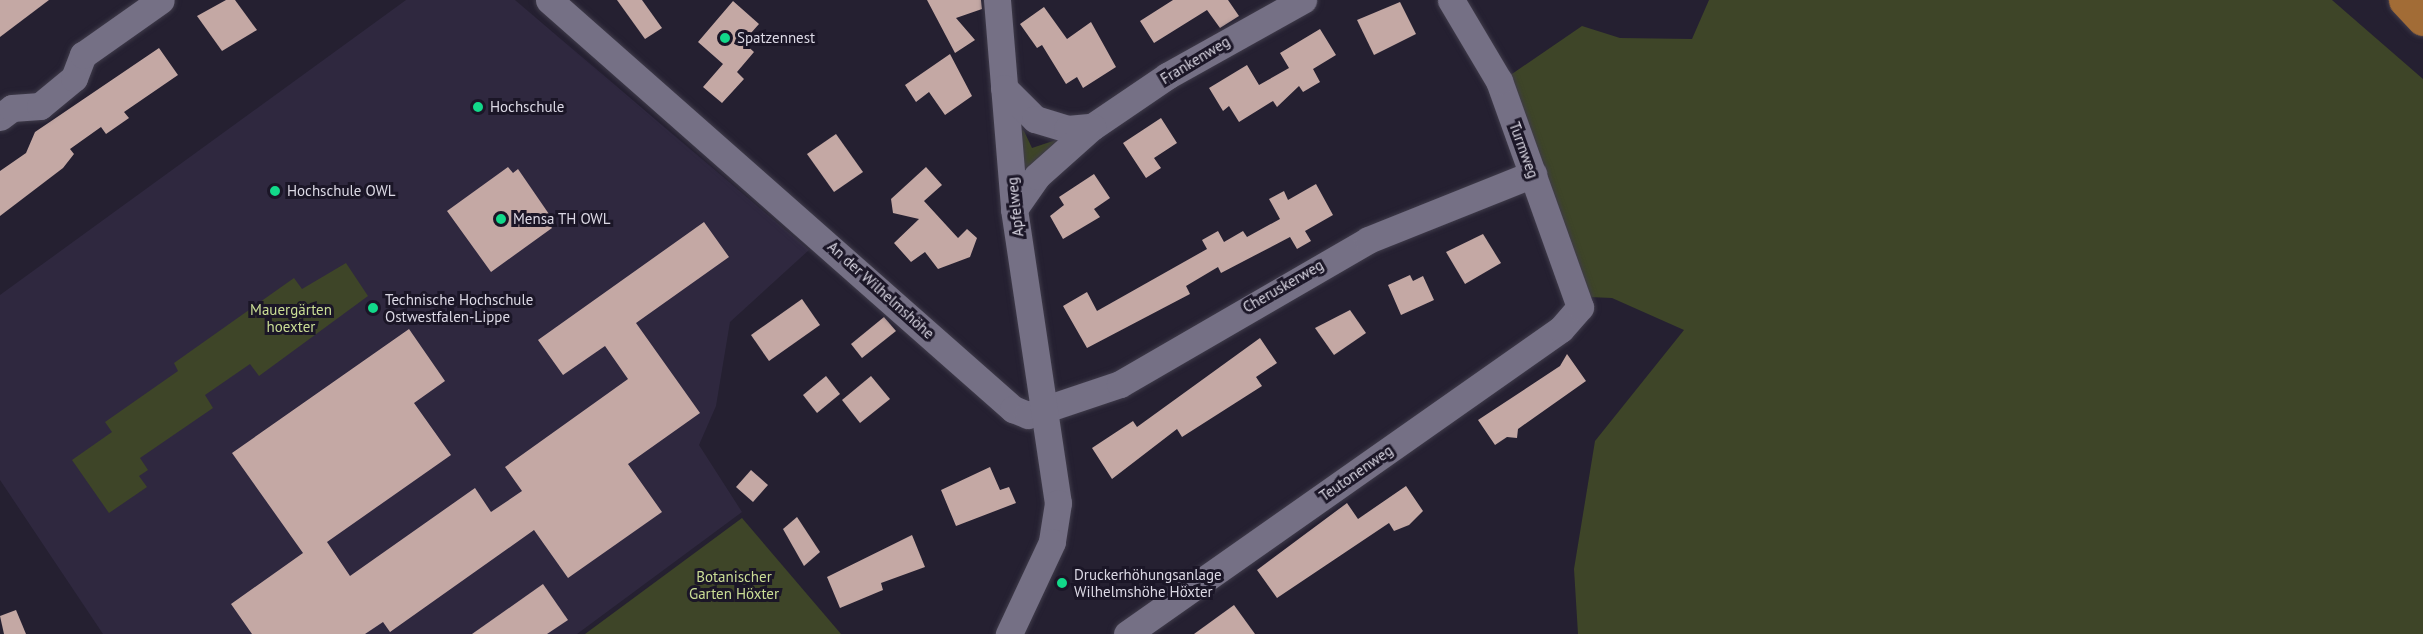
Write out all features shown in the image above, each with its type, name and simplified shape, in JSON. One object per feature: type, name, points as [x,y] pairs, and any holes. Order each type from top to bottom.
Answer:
[{"type":"main road","points":[[2405,0],[2423,19]]},
{"type":"street","points":[[0,117],[12,108],[40,106],[74,78],[83,55],[161,0]]},
{"type":"street","name":"An der Wilhelmshöhe","points":[[549,0],[1013,409],[1041,413]]},
{"type":"street","name":"Apfelweg","points":[[997,0],[1014,209],[1041,413]]},
{"type":"street","name":"Frankenweg","points":[[1014,209],[1037,176],[1092,128],[1167,76],[1303,0]]},
{"type":"street","name":"Turmweg","points":[[1451,0],[1499,81],[1580,307]]},
{"type":"street","points":[[1004,88],[1035,119],[1067,129],[1092,128]]},
{"type":"street","name":"Cheruskerweg","points":[[1041,413],[1120,384],[1368,240],[1533,174]]},
{"type":"street","name":"Teutonenweg","points":[[1127,634],[1561,329],[1580,307]]},
{"type":"street","points":[[1012,633],[1052,542],[1058,503],[1041,413]]},
{"type":"shaded area","name":"Technische Hochschule Ostwestfalen-Lippe","points":[[406,0],[515,0],[809,250],[730,322],[716,406],[699,445],[742,512],[577,634],[103,634],[0,480],[0,295]]},
{"type":"green space","points":[[1709,0],[2332,0],[2423,79],[2423,634],[1578,634],[1574,569],[1595,441],[1684,330],[1612,298],[1589,297],[1509,76],[1582,26],[1620,38],[1692,39]]},
{"type":"green space","points":[[1004,119],[1024,131],[1032,148],[1068,136],[1009,186]]},
{"type":"green space","name":"Mauergärten hoexter","points":[[346,263],[368,296],[259,376],[250,364],[205,395],[213,408],[140,458],[148,470],[139,476],[147,487],[109,513],[72,460],[112,432],[105,422],[178,371],[174,363],[294,278],[302,289]]},
{"type":"green space","name":"Botanischer Garten Höxter","points":[[742,518],[841,634],[585,634]]},
{"type":"building","points":[[0,0],[49,0],[0,37]]},
{"type":"building","points":[[226,0],[235,0],[257,30],[222,51],[197,16]]},
{"type":"building","points":[[617,0],[642,0],[662,28],[645,39]]},
{"type":"building","points":[[927,0],[981,0],[982,9],[956,18],[975,40],[955,53]]},
{"type":"building","points":[[1173,0],[1228,0],[1239,16],[1220,28],[1207,10],[1154,43],[1140,21]]},
{"type":"building","points":[[733,1],[759,24],[743,42],[754,52],[737,72],[744,79],[722,103],[703,87],[723,64],[698,42]]},
{"type":"building","points":[[1400,2],[1416,34],[1374,55],[1357,20]]},
{"type":"building","points":[[1044,7],[1067,39],[1091,22],[1116,67],[1083,88],[1077,77],[1066,84],[1042,45],[1037,48],[1020,24]]},
{"type":"building","points":[[1320,29],[1336,55],[1313,69],[1320,82],[1303,92],[1299,86],[1277,107],[1273,101],[1239,122],[1229,106],[1223,111],[1209,88],[1247,65],[1259,85],[1289,68],[1280,53]]},
{"type":"building","points":[[159,48],[178,75],[124,112],[129,118],[106,134],[101,127],[70,149],[74,154],[63,168],[0,216],[0,171],[26,153],[35,132]]},
{"type":"building","points":[[950,54],[972,96],[945,115],[929,92],[916,102],[905,85]]},
{"type":"building","points":[[1161,118],[1177,143],[1154,158],[1161,168],[1146,178],[1123,143]]},
{"type":"building","points":[[836,134],[863,172],[834,192],[807,154]]},
{"type":"building","name":"Mensa TH OWL","points":[[508,167],[513,173],[518,169],[551,217],[546,220],[552,228],[491,272],[447,211]]},
{"type":"building","points":[[926,167],[942,185],[924,201],[958,238],[967,229],[977,238],[970,257],[938,269],[925,252],[911,262],[894,243],[919,219],[893,213],[891,199]]},
{"type":"building","points":[[1094,174],[1110,198],[1094,209],[1100,217],[1063,239],[1050,216],[1064,205],[1059,197]]},
{"type":"building","points":[[1316,184],[1333,215],[1305,231],[1311,241],[1297,249],[1290,237],[1221,273],[1218,267],[1186,286],[1190,294],[1087,348],[1063,306],[1087,292],[1097,311],[1207,249],[1202,240],[1218,231],[1224,242],[1243,231],[1247,237],[1280,219],[1269,199],[1284,191],[1288,200]]},
{"type":"building","points":[[704,222],[729,257],[636,323],[700,413],[628,464],[662,512],[568,578],[534,530],[390,632],[383,622],[365,634],[252,634],[231,604],[303,553],[232,453],[409,329],[445,381],[414,403],[451,455],[327,542],[350,576],[475,488],[491,512],[522,491],[505,467],[628,379],[605,346],[563,375],[538,340]]},
{"type":"building","points":[[1483,234],[1501,263],[1465,284],[1446,252]]},
{"type":"building","points":[[1410,275],[1413,281],[1423,276],[1434,300],[1401,315],[1388,285]]},
{"type":"building","points":[[802,299],[820,325],[769,361],[751,335]]},
{"type":"building","points":[[1350,310],[1366,333],[1334,355],[1315,328]]},
{"type":"building","points":[[884,317],[896,331],[862,358],[851,344]]},
{"type":"building","points":[[1260,338],[1277,363],[1256,377],[1262,386],[1182,437],[1177,429],[1112,479],[1092,448],[1133,421],[1137,427]]},
{"type":"building","points":[[1567,354],[1586,381],[1518,429],[1517,438],[1507,437],[1495,445],[1478,420],[1560,366]]},
{"type":"building","points":[[826,376],[840,394],[817,413],[803,395]]},
{"type":"building","points":[[871,376],[890,399],[860,423],[842,400]]},
{"type":"building","points":[[990,467],[1000,490],[1009,487],[1016,503],[956,526],[941,490]]},
{"type":"building","points":[[751,470],[768,485],[753,502],[736,487]]},
{"type":"building","points":[[1406,486],[1423,511],[1409,525],[1394,531],[1389,523],[1277,598],[1257,570],[1347,503],[1358,519]]},
{"type":"building","points":[[797,517],[820,552],[804,566],[783,529]]},
{"type":"building","points":[[912,535],[925,567],[881,583],[883,590],[840,608],[827,577]]},
{"type":"building","points":[[543,584],[568,620],[547,634],[472,634]]},
{"type":"building","points":[[1234,605],[1255,634],[1194,634]]},
{"type":"building","points":[[16,610],[26,634],[4,634],[0,616]]},
{"type":"place","name":"Spatzennest","points":[[725,38]]},
{"type":"place","name":"Hochschule","points":[[478,107]]},
{"type":"place","name":"Hochschule OWL","points":[[275,191]]},
{"type":"place","name":"Mensa TH OWL","points":[[501,219]]},
{"type":"place","name":"Technische Hochschule Ostwestfalen-Lippe","points":[[373,308]]},
{"type":"place","name":"Druckerhöhungsanlage Wilhelmshöhe Höxter","points":[[1062,583]]}]
